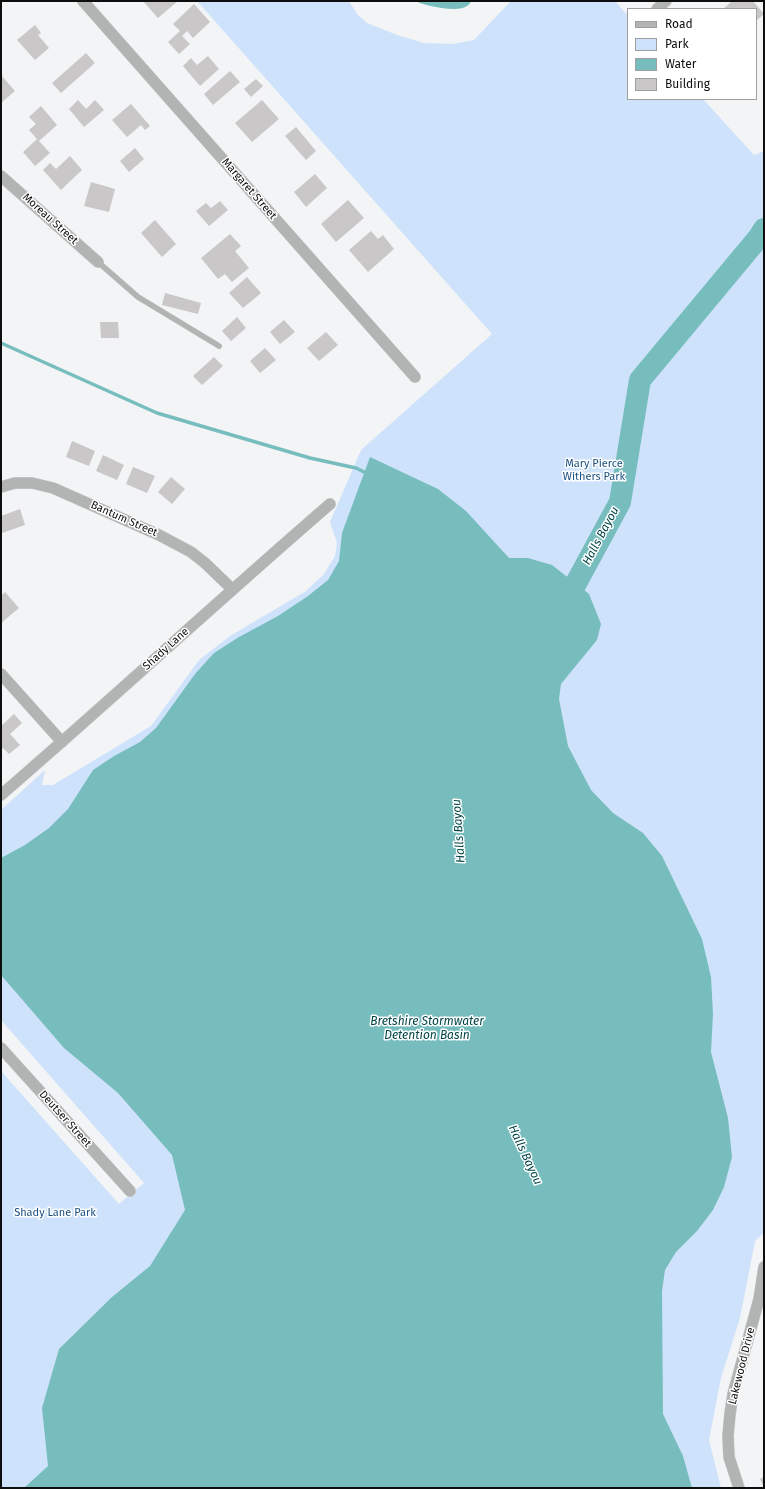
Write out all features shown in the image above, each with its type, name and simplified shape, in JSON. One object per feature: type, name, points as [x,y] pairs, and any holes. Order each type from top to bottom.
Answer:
[{"type":"street","name":"Margaret Street","points":[[83,1],[415,377]]},
{"type":"street","points":[[658,8],[666,1]]},
{"type":"street","name":"Moreau Street","points":[[1,176],[98,262]]},
{"type":"street","name":"Bantum Street","points":[[1,487],[32,483],[53,488],[159,535],[190,552],[205,563],[232,589]]},
{"type":"street","name":"Shady Lane","points":[[1,795],[232,589],[330,504]]},
{"type":"street","points":[[1,674],[62,742]]},
{"type":"street","name":"Deutser Street","points":[[1,1048],[130,1191]]},
{"type":"street","name":"Lakewood Drive","points":[[739,1488],[729,1457],[728,1436],[730,1414],[733,1394],[759,1299],[764,1267]]},
{"type":"lane","points":[[98,262],[138,297],[219,346]]},
{"type":"green space","name":"Bretshire Stormwater Detention Basin","points":[[197,1],[349,1],[357,14],[367,23],[397,35],[424,43],[452,44],[474,40],[511,1],[615,1],[627,15],[627,100],[704,100],[754,155],[764,151],[764,1233],[755,1241],[740,1318],[721,1378],[709,1440],[721,1488],[1,1488],[1,1071],[119,1204],[144,1183],[1,1020],[1,810],[45,770],[42,785],[53,785],[151,726],[199,660],[230,636],[306,591],[324,574],[335,556],[337,543],[330,522],[361,450],[544,288],[492,334]]},
{"type":"water","points":[[415,1],[471,1],[469,5],[463,8],[449,9],[433,7]]},
{"type":"water","name":"Bretshire Stormwater Detention Basin","points":[[370,457],[438,489],[466,511],[509,558],[528,558],[552,565],[589,594],[601,624],[597,640],[561,684],[559,699],[568,746],[591,790],[613,813],[643,833],[662,856],[702,939],[711,977],[713,1014],[711,1052],[728,1118],[732,1157],[724,1187],[713,1210],[697,1231],[676,1252],[665,1270],[662,1291],[663,1414],[683,1456],[692,1488],[24,1488],[48,1466],[42,1408],[59,1349],[112,1297],[150,1266],[185,1210],[172,1155],[118,1093],[64,1048],[1,975],[1,858],[25,845],[49,828],[68,809],[93,770],[114,756],[140,742],[156,728],[195,674],[214,653],[239,637],[278,616],[308,596],[328,580],[339,561],[342,533]]},
{"type":"building","points":[[143,1],[178,1],[158,18]]},
{"type":"building","points":[[732,1],[753,1],[764,14],[757,20],[757,8],[724,8]]},
{"type":"building","points":[[194,4],[210,22],[193,38],[187,31],[182,36],[190,44],[179,54],[168,42],[180,31],[173,24]]},
{"type":"building","points":[[35,25],[41,33],[38,35],[49,48],[35,60],[17,40]]},
{"type":"building","points":[[86,53],[95,63],[61,93],[52,83]]},
{"type":"building","points":[[208,56],[219,69],[200,86],[183,66],[191,58],[197,65]]},
{"type":"building","points":[[230,71],[240,82],[213,105],[204,94]]},
{"type":"building","points":[[1,75],[15,91],[1,103]]},
{"type":"building","points":[[256,79],[263,86],[251,97],[244,89]]},
{"type":"building","points":[[78,100],[86,109],[95,100],[104,110],[84,127],[69,109]]},
{"type":"building","points":[[262,100],[279,119],[252,142],[235,123]]},
{"type":"building","points":[[131,104],[150,126],[145,130],[141,125],[127,137],[112,120]]},
{"type":"building","points":[[41,106],[57,125],[39,141],[50,153],[35,166],[23,152],[37,139],[29,130],[36,124],[29,117]]},
{"type":"building","points":[[296,127],[316,151],[306,160],[285,136]]},
{"type":"building","points":[[135,148],[144,159],[129,172],[120,161]]},
{"type":"building","points":[[70,156],[82,170],[61,190],[43,170],[50,163],[56,169]]},
{"type":"building","points":[[315,174],[327,188],[306,207],[294,192]]},
{"type":"building","points":[[91,182],[115,189],[109,212],[84,206]]},
{"type":"building","points":[[348,200],[364,218],[336,242],[321,224]]},
{"type":"building","points":[[220,201],[228,210],[209,226],[196,211],[206,203],[211,208]]},
{"type":"building","points":[[155,220],[176,244],[162,257],[141,233]]},
{"type":"building","points":[[371,231],[378,239],[383,235],[394,249],[368,272],[349,250]]},
{"type":"building","points":[[230,234],[241,246],[235,251],[249,268],[232,282],[225,274],[218,279],[201,258]]},
{"type":"building","points":[[247,277],[261,293],[243,308],[229,293]]},
{"type":"building","points":[[165,293],[201,303],[198,314],[162,305]]},
{"type":"building","points":[[237,317],[246,328],[231,341],[222,331]]},
{"type":"building","points":[[284,320],[295,332],[280,344],[270,332]]},
{"type":"building","points":[[100,322],[118,322],[119,338],[101,338]]},
{"type":"building","points":[[326,332],[338,345],[319,361],[307,348]]},
{"type":"building","points":[[265,348],[276,360],[260,373],[250,361]]},
{"type":"building","points":[[214,357],[223,366],[202,385],[193,376]]},
{"type":"building","points":[[72,441],[95,451],[89,466],[66,457]]},
{"type":"building","points":[[103,455],[124,465],[117,480],[96,471]]},
{"type":"building","points":[[133,467],[155,476],[147,493],[126,484]]},
{"type":"building","points":[[171,477],[185,489],[172,504],[158,492]]},
{"type":"building","points":[[20,509],[25,525],[2,533],[1,516]]},
{"type":"building","points":[[5,592],[19,608],[1,623],[1,596]]},
{"type":"building","points":[[14,714],[22,723],[10,734],[20,745],[9,754],[3,748],[1,750],[1,726]]},
{"type":"building","points":[[764,1477],[764,1488],[760,1479]]},
{"type":"waterway","name":"Halls Bayou","points":[[561,611],[620,502],[640,380],[759,237],[764,229]]},
{"type":"waterway","name":"Halls Bayou","points":[[759,237],[764,235]]},
{"type":"waterway","points":[[1,343],[157,413],[310,458],[356,468],[368,474]]},
{"type":"park label","name":"Mary Pierce Withers Park","points":[[594,470]]},
{"type":"park label","name":"Shady Lane Park","points":[[55,1213]]}]
